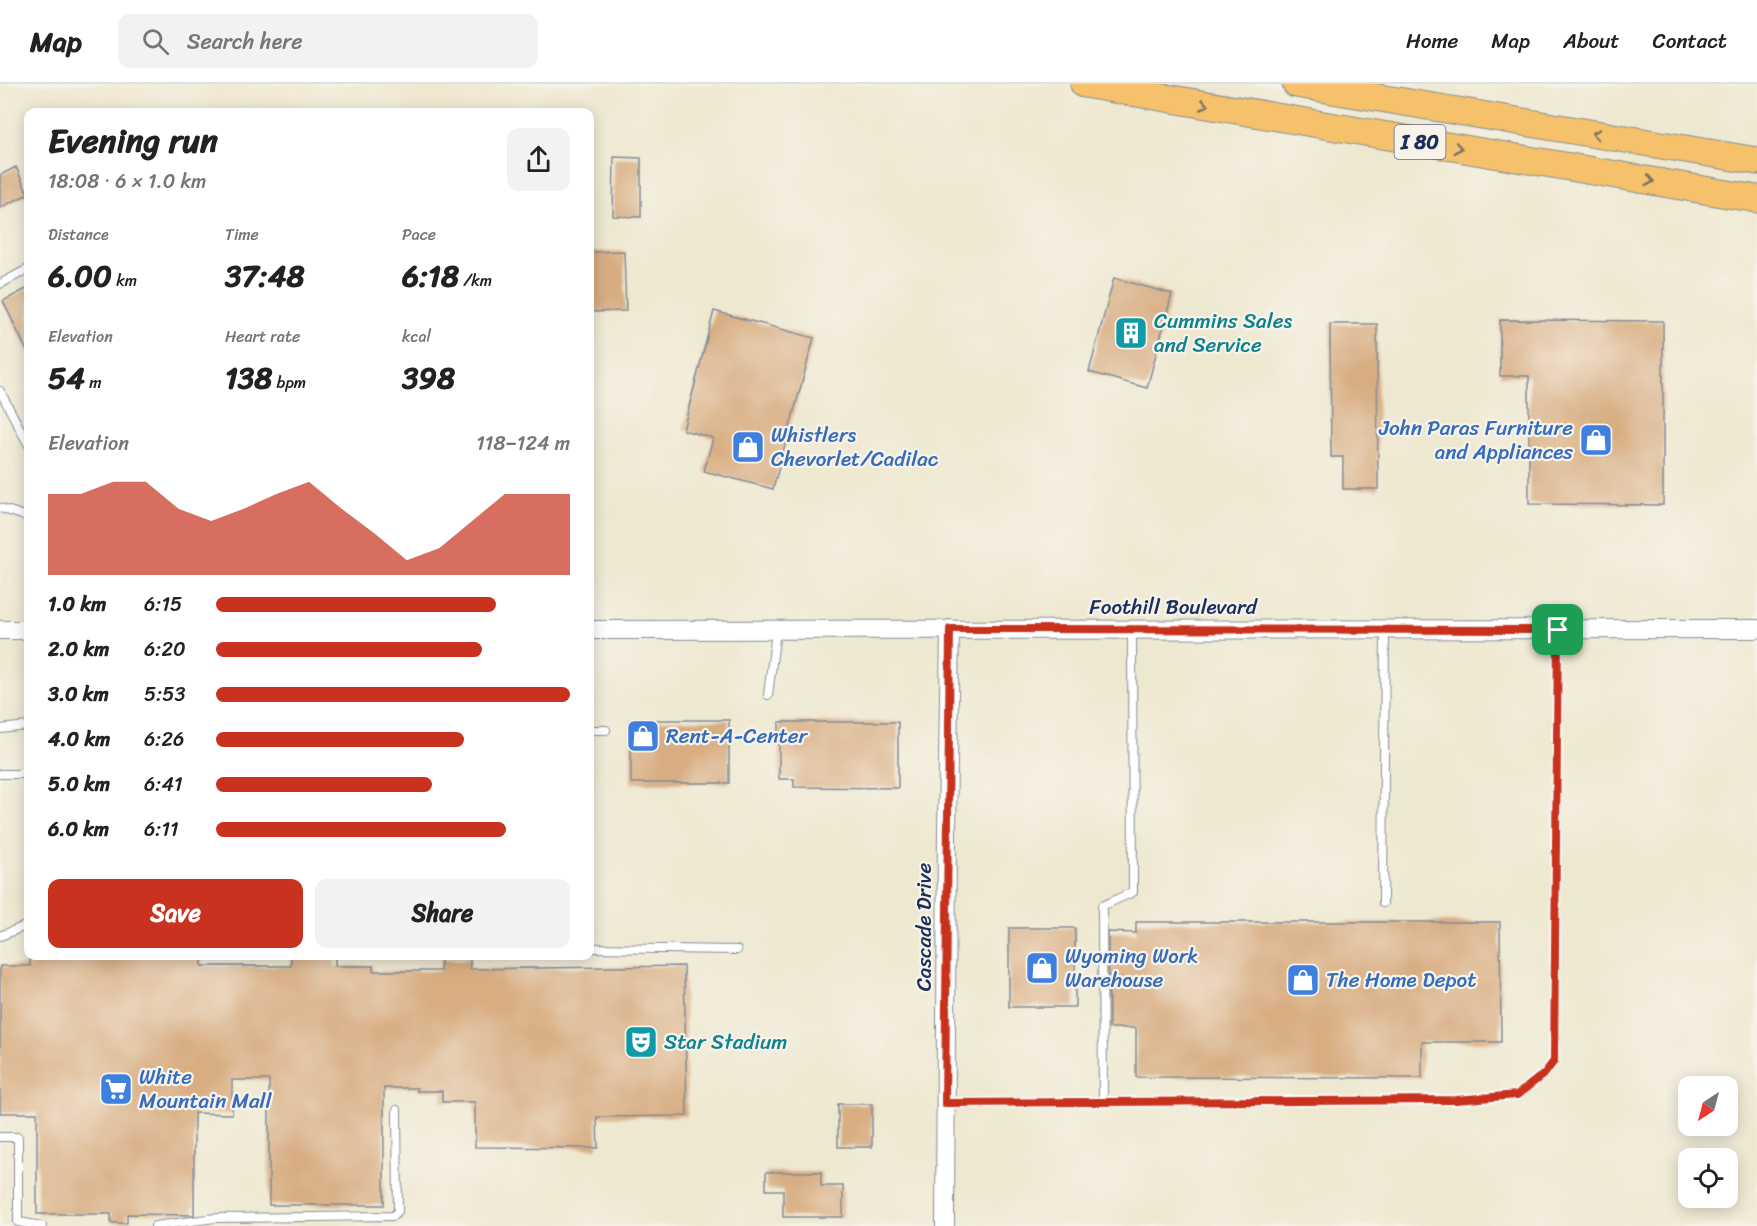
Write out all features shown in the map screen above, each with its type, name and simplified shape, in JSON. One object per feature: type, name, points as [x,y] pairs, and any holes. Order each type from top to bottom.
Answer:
[{"type":"highway","name":"I 80","points":[[1084,84],[1757,200]]},
{"type":"highway","name":"I 80","points":[[1296,84],[1757,161]]},
{"type":"street","name":"Cascade Drive","points":[[945,1226],[950,629]]},
{"type":"street","name":"Foothill Boulevard","points":[[594,630],[1757,629]]},
{"type":"street","points":[[0,630],[24,630]]},
{"type":"lane","points":[[0,284],[24,271]]},
{"type":"lane","points":[[0,391],[24,436]]},
{"type":"lane","points":[[0,508],[24,516]]},
{"type":"lane","points":[[1103,1102],[1102,906],[1134,892],[1132,629]]},
{"type":"lane","points":[[1383,903],[1385,629]]},
{"type":"lane","points":[[768,695],[776,630]]},
{"type":"lane","points":[[945,1103],[1456,1100],[1517,1095],[1545,1073],[1554,1061],[1558,630]]},
{"type":"lane","points":[[0,729],[24,726]]},
{"type":"lane","points":[[594,730],[606,730]]},
{"type":"lane","points":[[0,774],[24,774]]},
{"type":"lane","points":[[0,936],[24,927]]},
{"type":"lane","points":[[594,948],[737,950]]},
{"type":"lane","points":[[155,1226],[215,1218],[393,1216],[398,1211],[397,1110]]},
{"type":"lane","points":[[0,1137],[18,1137],[18,1222],[42,1226]]},
{"type":"building","points":[[614,157],[641,158],[641,217],[613,216]]},
{"type":"building","points":[[16,167],[24,185],[24,196],[0,208],[0,175]]},
{"type":"building","points":[[624,251],[626,311],[594,312],[594,252]]},
{"type":"building","name":"Cummins Sales and Service","points":[[1114,278],[1172,294],[1147,388],[1089,372]]},
{"type":"building","points":[[24,290],[24,345],[3,301]]},
{"type":"building","points":[[714,311],[814,338],[773,489],[704,471],[713,438],[683,430]]},
{"type":"building","name":"John Paras Furniture and Appliances","points":[[1500,320],[1663,321],[1663,505],[1529,504],[1529,376],[1500,376]]},
{"type":"building","points":[[1330,324],[1377,324],[1378,489],[1343,489],[1343,457],[1331,457]]},
{"type":"building","points":[[631,720],[729,720],[729,783],[631,783]]},
{"type":"building","points":[[779,722],[898,722],[898,788],[794,787],[794,779],[779,779]]},
{"type":"building","name":"The Home Depot","points":[[1136,922],[1500,922],[1501,1042],[1422,1042],[1422,1078],[1136,1077],[1136,1028],[1109,1028],[1108,932],[1136,933]]},
{"type":"building","name":"Wyoming Work Warehouse","points":[[1009,928],[1075,928],[1075,1007],[1009,1007]]},
{"type":"building","name":"White Mountain Mall","points":[[30,960],[202,960],[202,966],[291,966],[291,960],[335,960],[335,966],[373,966],[373,971],[440,971],[441,960],[470,960],[470,969],[684,966],[687,1116],[597,1117],[598,1148],[475,1147],[475,1102],[442,1102],[442,1091],[384,1088],[384,1205],[269,1205],[269,1080],[232,1080],[232,1114],[194,1113],[194,1215],[127,1214],[127,1223],[111,1223],[111,1214],[37,1214],[37,1113],[0,1113],[0,966],[30,966]]},
{"type":"building","points":[[838,1104],[872,1104],[872,1147],[838,1147]]},
{"type":"building","points":[[766,1172],[821,1172],[821,1186],[843,1186],[843,1217],[783,1217],[783,1190],[766,1190]]},
{"type":"place","name":"Cummins Sales and Service","points":[[1131,333]]},
{"type":"place","name":"John Paras Furniture and Appliances","points":[[1596,440]]},
{"type":"place","name":"Whistlers Chevorlet/Cadilac","points":[[748,447]]},
{"type":"place","name":"Rent-A-Center","points":[[643,736]]},
{"type":"place","name":"Wyoming Work Warehouse","points":[[1042,968]]},
{"type":"place","name":"The Home Depot","points":[[1303,980]]},
{"type":"place","name":"Star Stadium","points":[[641,1042]]},
{"type":"place","name":"White Mountain Mall","points":[[116,1089]]},
{"type":"route","points":[[950,629],[1558,630],[1554,1061],[1545,1073],[1517,1095],[1456,1100],[945,1103],[950,629]]}]
